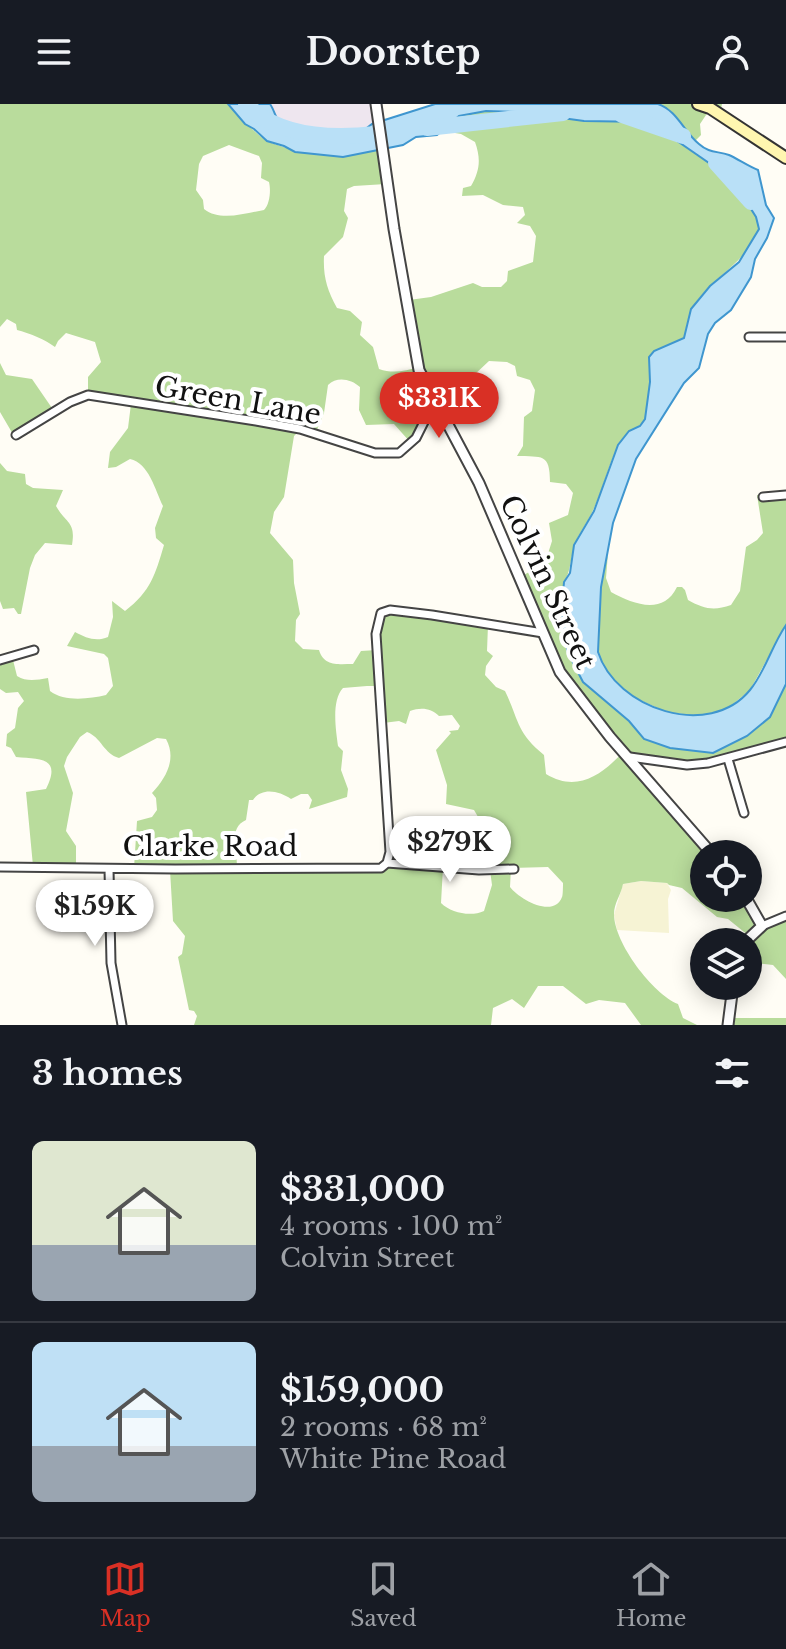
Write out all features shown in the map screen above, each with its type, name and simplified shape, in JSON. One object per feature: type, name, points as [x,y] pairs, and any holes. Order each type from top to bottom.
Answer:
[{"type":"main road","points":[[698,104],[710,108],[786,158]]},
{"type":"street","name":"Colvin Street","points":[[376,104],[419,370],[463,450],[560,672],[610,737],[700,840]]},
{"type":"street","points":[[749,337],[786,337]]},
{"type":"street","name":"Green Lane","points":[[16,435],[70,402],[88,395],[300,429],[375,453],[399,453],[416,438],[434,402]]},
{"type":"street","points":[[763,497],[786,495]]},
{"type":"street","points":[[387,863],[390,852],[376,634],[381,613],[390,610],[432,615],[543,633]]},
{"type":"street","points":[[0,660],[34,650]]},
{"type":"street","points":[[630,757],[687,765],[728,759],[786,742]]},
{"type":"street","points":[[728,759],[744,813]]},
{"type":"street","name":"Clarke Road","points":[[0,867],[365,869],[381,868],[387,863],[479,870],[514,869]]},
{"type":"street","points":[[109,869],[111,963],[122,1025]]},
{"type":"street","points":[[754,912],[762,926],[786,916]]},
{"type":"street","points":[[728,1025],[731,1000]]},
{"type":"shaded area","points":[[270,104],[377,104],[377,123],[371,124],[355,138],[297,134],[280,125]]},
{"type":"shaded area","points":[[641,881],[667,883],[671,890],[668,899],[669,933],[617,930],[614,915],[623,884]]},
{"type":"green space","points":[[0,104],[228,104],[265,140],[295,152],[380,150],[386,184],[347,189],[344,211],[348,218],[343,237],[324,256],[324,263],[326,283],[337,308],[350,311],[362,322],[360,335],[373,347],[379,369],[389,371],[419,367],[409,300],[431,297],[473,283],[482,287],[501,287],[507,281],[508,271],[533,262],[536,236],[530,226],[517,223],[525,215],[523,207],[503,205],[483,195],[462,196],[463,188],[471,186],[474,180],[479,159],[475,142],[461,134],[443,131],[459,116],[486,111],[518,112],[584,121],[647,122],[662,128],[732,179],[756,217],[759,229],[738,261],[709,287],[693,307],[684,338],[654,351],[645,418],[615,451],[594,508],[576,542],[564,582],[568,653],[583,682],[629,721],[644,739],[783,689],[786,684],[786,742],[708,763],[632,758],[701,840],[690,840],[690,895],[667,883],[641,881],[623,884],[614,914],[616,926],[628,953],[647,979],[678,1004],[683,1018],[697,1025],[641,1025],[625,1003],[599,1000],[586,1004],[563,986],[538,986],[524,1008],[512,999],[493,1008],[491,1025],[194,1025],[197,1016],[189,1010],[178,957],[182,954],[185,936],[173,921],[170,870],[134,868],[137,821],[152,817],[157,810],[156,798],[152,793],[162,781],[170,761],[166,739],[157,738],[119,758],[92,734],[87,732],[80,737],[64,766],[73,793],[66,831],[76,846],[76,866],[33,866],[26,792],[46,789],[51,771],[46,762],[16,757],[6,746],[7,734],[15,728],[18,708],[24,701],[18,692],[6,693],[0,689],[0,660],[12,656],[17,676],[28,680],[48,678],[50,691],[62,697],[106,695],[113,686],[108,658],[104,654],[67,646],[75,632],[91,639],[108,637],[113,617],[112,601],[125,611],[146,589],[155,574],[164,545],[156,538],[155,528],[163,506],[151,478],[137,462],[130,459],[108,468],[110,452],[128,428],[131,404],[88,394],[88,377],[101,362],[95,342],[66,333],[55,347],[17,330],[16,324],[7,319],[0,327]],"holes":[[[229,145],[259,156],[261,178],[270,185],[269,201],[264,210],[225,216],[204,209],[203,200],[196,190],[199,164],[203,156]],[[489,361],[507,362],[515,366],[517,376],[530,380],[535,390],[532,411],[524,417],[523,446],[517,456],[543,458],[548,466],[550,482],[566,484],[573,493],[568,515],[549,523],[552,541],[545,563],[522,576],[571,687],[624,751],[588,779],[568,782],[546,774],[544,755],[523,732],[505,691],[496,687],[485,675],[486,666],[493,656],[487,651],[488,625],[384,611],[377,650],[361,651],[353,664],[328,662],[319,650],[303,649],[295,641],[296,620],[300,614],[293,560],[270,533],[274,512],[284,497],[294,436],[300,430],[316,432],[324,413],[328,385],[340,380],[356,384],[360,387],[359,410],[366,425],[394,424],[410,442],[435,404],[445,414],[470,397],[473,376]],[[378,686],[383,723],[399,721],[406,724],[410,711],[422,709],[439,716],[452,715],[460,726],[458,730],[449,731],[451,733],[436,750],[447,785],[446,804],[474,810],[484,827],[479,868],[490,870],[492,885],[484,911],[461,913],[441,903],[443,867],[388,863],[367,869],[237,866],[235,834],[246,820],[249,800],[266,792],[276,792],[291,799],[308,794],[312,800],[309,809],[347,797],[348,789],[341,770],[343,751],[338,746],[337,700],[343,688]],[[548,867],[563,883],[558,903],[544,907],[536,905],[510,887],[511,868]]]},
{"type":"green space","points":[[658,104],[722,104],[720,114],[710,109],[700,124],[701,135],[695,141],[672,112]]},
{"type":"green space","points":[[0,363],[6,375],[32,379],[54,411],[14,436],[0,412]]},
{"type":"green space","points":[[0,463],[7,471],[25,474],[26,484],[33,488],[63,490],[56,506],[73,531],[72,545],[45,543],[35,555],[21,614],[14,608],[3,609],[0,601]]},
{"type":"green space","points":[[786,493],[786,625],[750,690],[727,709],[699,716],[667,712],[633,697],[616,684],[598,652],[601,587],[608,553],[606,578],[611,592],[629,600],[656,604],[664,602],[677,587],[682,587],[688,600],[699,605],[719,608],[731,605],[740,591],[746,547],[763,533],[757,495]]},
{"type":"green space","points":[[711,912],[755,912],[761,923],[786,915],[786,979],[773,965],[762,964],[762,928],[739,928],[728,919]]},
{"type":"green space","points":[[730,1018],[786,1018],[786,1025],[728,1025]]},
{"type":"water","points":[[228,104],[270,104],[283,127],[297,134],[354,138],[372,124],[435,104],[658,104],[670,111],[703,147],[729,155],[758,170],[766,205],[774,218],[755,259],[751,277],[731,310],[715,323],[708,334],[699,368],[684,383],[636,459],[613,523],[601,587],[598,652],[608,672],[624,689],[643,702],[665,711],[689,715],[711,713],[732,705],[750,690],[786,625],[786,684],[770,717],[747,736],[713,753],[670,748],[644,739],[629,721],[583,682],[568,653],[562,627],[564,582],[570,573],[574,545],[594,511],[618,445],[629,431],[640,426],[645,419],[650,382],[649,357],[654,351],[684,338],[691,309],[710,286],[739,262],[759,229],[756,217],[732,179],[662,128],[647,122],[584,121],[486,111],[459,116],[437,135],[416,137],[403,145],[343,157],[295,152],[267,141],[245,124]]},
{"type":"waterway","points":[[246,104],[274,124],[307,134],[376,134]]},
{"type":"waterway","points":[[427,128],[563,113]]},
{"type":"waterway","points":[[622,115],[683,136]]},
{"type":"waterway","points":[[716,163],[751,202]]}]
